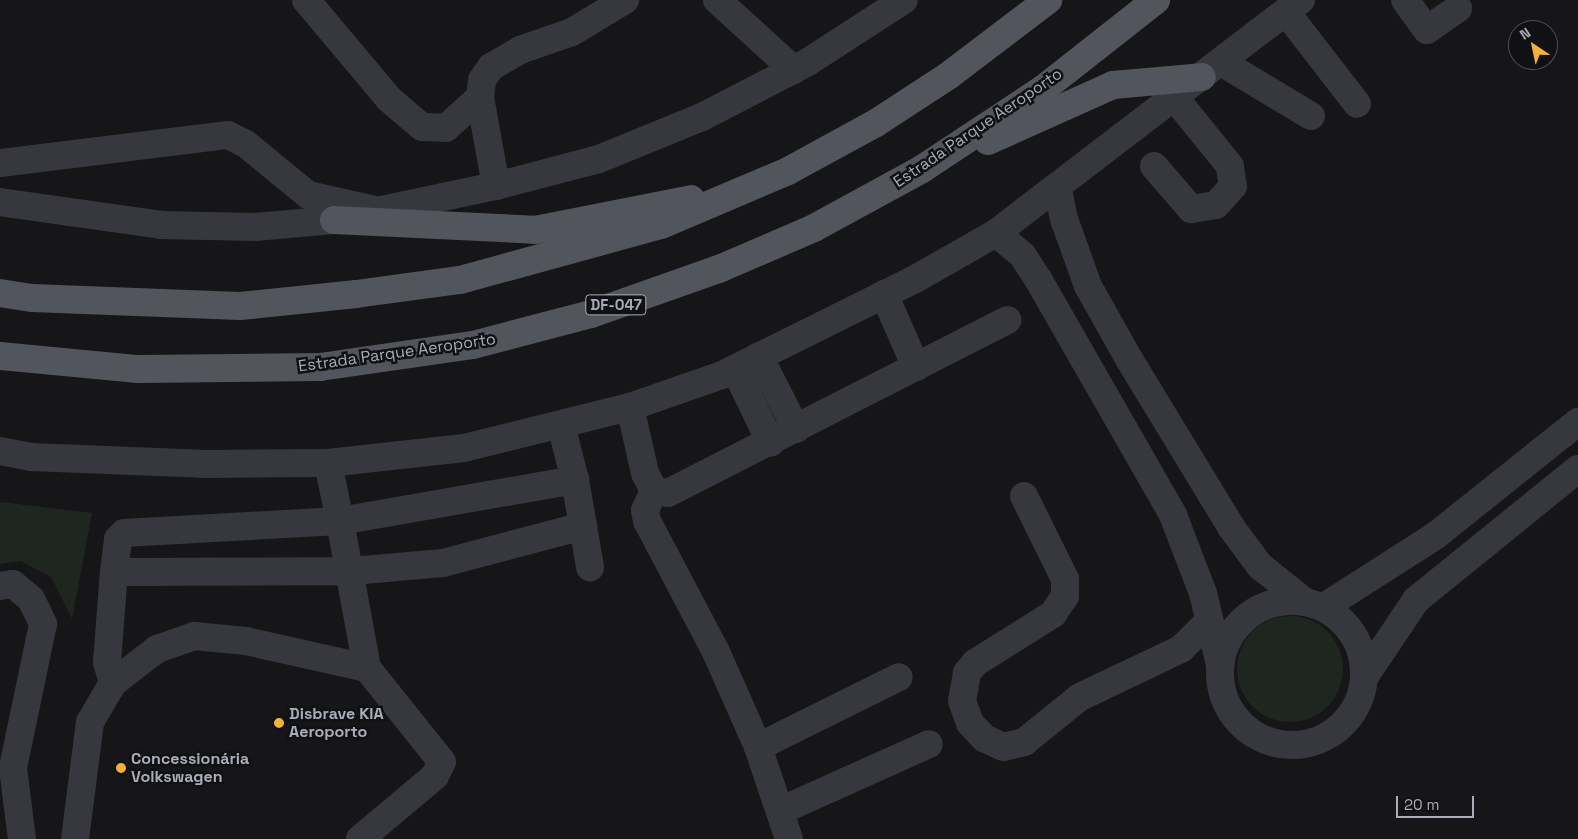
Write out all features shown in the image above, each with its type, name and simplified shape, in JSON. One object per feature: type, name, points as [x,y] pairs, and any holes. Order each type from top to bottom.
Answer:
[{"type":"main road","points":[[0,293],[32,298],[240,306],[460,280],[662,225],[761,183],[876,123],[948,76],[1048,0]]},
{"type":"main road","name":"Estrada Parque Aeroporto","points":[[0,356],[138,369],[231,371],[320,367],[473,345],[591,314],[719,269],[814,228],[922,170],[1042,88],[1156,0]]},
{"type":"main road","points":[[922,170],[1113,85],[1212,69]]},
{"type":"main road","points":[[334,220],[535,230],[761,183]]},
{"type":"street","points":[[306,0],[389,99],[422,127],[446,128],[480,96]]},
{"type":"street","points":[[496,186],[480,96],[482,80],[491,67],[572,32],[626,0]]},
{"type":"street","points":[[717,0],[794,70]]},
{"type":"street","points":[[0,202],[161,226],[256,227],[334,220],[496,186],[599,159],[702,117],[794,70],[904,0]]},
{"type":"street","points":[[1405,0],[1427,30],[1458,8]]},
{"type":"street","points":[[0,451],[31,457],[202,464],[328,463],[464,448],[561,426],[630,407],[747,363],[884,294],[996,233],[1058,189],[1294,6],[1357,104]]},
{"type":"street","points":[[1212,69],[1311,116]]},
{"type":"street","points":[[1154,166],[1191,209],[1216,205],[1234,186],[1230,166],[1175,98]]},
{"type":"street","points":[[0,163],[228,134],[246,144],[308,195],[380,211]]},
{"type":"street","points":[[1058,189],[1064,219],[1088,286],[1231,527],[1260,566],[1351,632],[1361,648],[1365,676]]},
{"type":"street","points":[[996,233],[1024,256],[1173,515],[1209,621],[1220,665],[1222,691],[1232,714],[1250,732],[1282,744],[1324,738],[1345,723],[1359,702],[1365,676],[1416,600],[1578,469]]},
{"type":"street","points":[[1052,304],[1088,286]]},
{"type":"street","points":[[884,294],[916,368]]},
{"type":"street","points":[[654,491],[668,493],[771,443],[1007,320]]},
{"type":"street","points":[[747,363],[796,429]]},
{"type":"street","points":[[747,363],[771,443]]},
{"type":"street","points":[[630,407],[645,473],[654,491]]},
{"type":"street","points":[[1220,665],[1229,638],[1248,616],[1275,603],[1314,604],[1435,536],[1578,422]]},
{"type":"street","points":[[561,426],[574,480],[590,567]]},
{"type":"street","points":[[328,463],[352,571],[367,668],[442,762],[435,776],[360,839]]},
{"type":"street","points":[[113,683],[107,662],[118,539],[124,533],[340,521],[574,480]]},
{"type":"street","points":[[654,491],[645,510],[647,521],[716,652],[758,747],[789,839]]},
{"type":"street","points":[[1024,496],[1065,579],[1065,596],[1054,614],[975,663],[967,673],[962,701],[970,723],[984,738],[1003,747],[1024,742],[1080,697],[1181,649],[1209,621]]},
{"type":"street","points":[[114,572],[352,571],[443,563],[583,526]]},
{"type":"street","points":[[0,586],[13,584],[31,600],[42,624],[12,768],[22,839]]},
{"type":"street","points":[[75,839],[90,722],[113,683],[158,649],[194,636],[246,641],[367,668]]},
{"type":"street","points":[[758,747],[899,677]]},
{"type":"street","points":[[780,811],[929,744]]},
{"type":"shaded area","points":[[0,502],[92,513],[72,619],[51,577],[21,561],[0,564]]},
{"type":"shaded area","points":[[1290,616],[1310,620],[1328,631],[1339,649],[1343,669],[1339,689],[1328,707],[1310,718],[1290,722],[1270,718],[1252,707],[1241,689],[1237,669],[1241,649],[1252,631],[1270,620]]},
{"type":"place","name":"Disbrave KIA Aeroporto","points":[[279,723]]},
{"type":"place","name":"Concessionária Volkswagen","points":[[121,768]]}]
